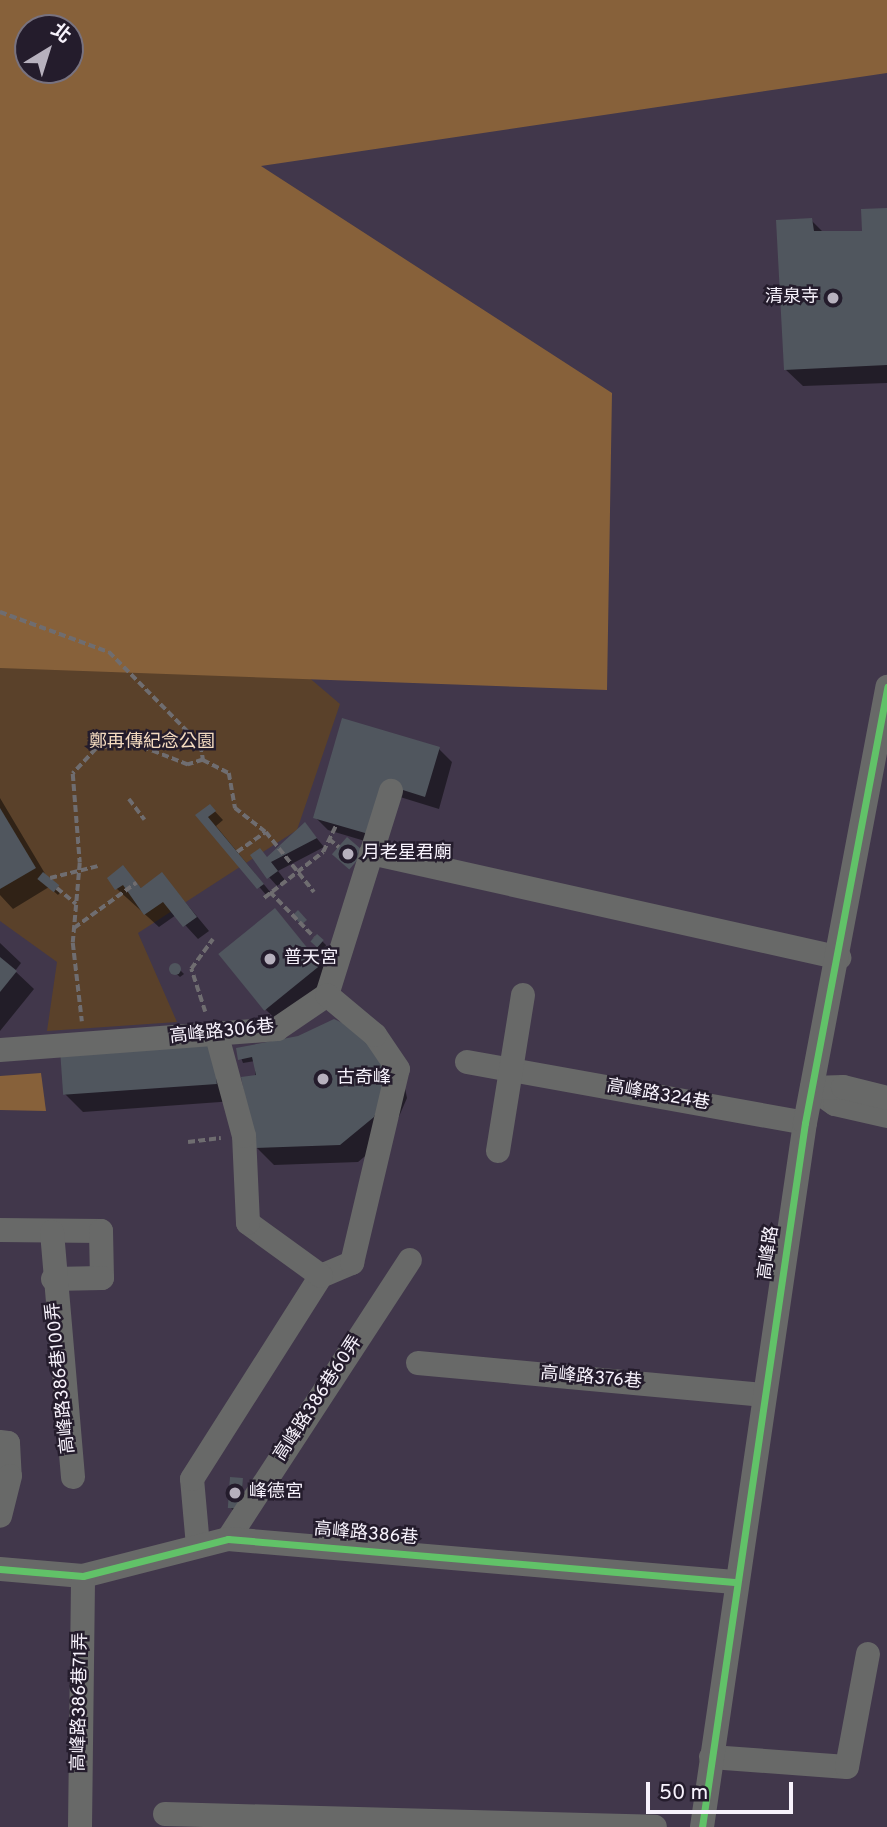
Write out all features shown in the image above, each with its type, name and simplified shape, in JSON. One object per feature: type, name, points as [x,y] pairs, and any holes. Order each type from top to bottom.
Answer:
[{"type":"street","name":"高峰路","points":[[702,1827],[734,1582],[805,1123],[839,958],[887,687]]},
{"type":"street","points":[[198,1546],[192,1479],[321,1276],[352,1263],[398,1069],[375,1035],[327,995],[391,791]]},
{"type":"street","points":[[371,853],[839,958]]},
{"type":"street","name":"高峰路306巷","points":[[0,1050],[217,1036],[277,1029],[327,995]]},
{"type":"street","points":[[498,1151],[523,995]]},
{"type":"street","points":[[217,1036],[243,1136],[248,1223],[321,1276]]},
{"type":"street","name":"高峰路324巷","points":[[467,1062],[805,1123]]},
{"type":"street","points":[[813,1088],[843,1087],[887,1098]]},
{"type":"street","points":[[813,1088],[835,1104],[887,1116]]},
{"type":"street","name":"高峰路386巷100弄","points":[[0,1230],[101,1231],[102,1278],[53,1279]]},
{"type":"street","name":"高峰路386巷100弄","points":[[52,1232],[53,1279],[73,1477]]},
{"type":"street","name":"高峰路386巷60弄","points":[[228,1539],[410,1260]]},
{"type":"street","name":"高峰路376巷","points":[[418,1363],[765,1395]]},
{"type":"street","points":[[0,1442],[8,1443],[10,1476],[0,1516]]},
{"type":"street","name":"高峰路386巷","points":[[0,1569],[83,1576],[228,1539],[734,1582]]},
{"type":"street","name":"高峰路386巷71弄","points":[[80,1827],[83,1576]]},
{"type":"street","points":[[711,1757],[847,1767],[868,1654]]},
{"type":"street","points":[[165,1814],[655,1827]]},
{"type":"path","points":[[0,612],[109,652],[193,731],[203,760],[229,773],[235,808],[267,832],[314,892]]},
{"type":"path","points":[[83,1023],[74,928],[80,870],[73,774],[82,761],[96,749],[132,743],[188,765],[203,760]]},
{"type":"path","points":[[129,799],[145,820]]},
{"type":"path","points":[[264,898],[298,871],[329,839],[336,825]]},
{"type":"path","points":[[237,852],[267,832]]},
{"type":"path","points":[[329,839],[339,847]]},
{"type":"path","points":[[50,878],[98,866]]},
{"type":"path","points":[[74,928],[136,883]]},
{"type":"path","points":[[57,888],[76,904]]},
{"type":"path","points":[[270,892],[305,933],[314,937]]},
{"type":"path","points":[[304,923],[305,933]]},
{"type":"path","points":[[214,939],[191,968],[217,1036]]},
{"type":"path","points":[[188,1142],[243,1136]]},
{"type":"green space","name":"鄭再傳紀念公園","points":[[0,414],[340,704],[297,830],[138,933],[177,1022],[47,1031],[57,962],[0,921]]},
{"type":"shaded area","points":[[0,0],[887,0],[887,73],[261,166],[612,393],[607,690],[0,668]]},
{"type":"shaded area","points":[[41,1073],[46,1111],[0,1110],[0,1076]]},
{"type":"building","name":"清泉寺","points":[[887,208],[887,365],[784,370],[776,220],[812,218],[814,231],[862,231],[861,209]]},
{"type":"building","points":[[342,718],[440,747],[425,797],[387,785],[372,835],[313,818]]},
{"type":"building","points":[[210,804],[216,811],[208,817],[264,884],[257,889],[195,815]]},
{"type":"building","points":[[0,808],[36,868],[0,889]]},
{"type":"building","points":[[305,822],[317,838],[271,862],[278,871],[267,879],[250,855],[260,848],[267,857]]},
{"type":"building","name":"月老星君廟","points":[[347,837],[364,852],[349,869],[332,854]]},
{"type":"building","points":[[123,865],[141,888],[162,872],[197,917],[183,927],[163,902],[144,915],[123,885],[115,890],[107,878]]},
{"type":"building","points":[[43,872],[59,885],[54,892],[37,879]]},
{"type":"building","name":"普天宮","points":[[275,908],[321,965],[264,1011],[218,954]]},
{"type":"building","points":[[298,910],[307,920],[301,925],[293,915]]},
{"type":"building","points":[[317,934],[324,940],[317,947],[310,942]]},
{"type":"building","points":[[0,957],[17,971],[0,992]]},
{"type":"building","points":[[175,963],[181,969],[175,975],[169,969]]},
{"type":"building","points":[[334,1019],[367,1034],[390,1080],[374,1117],[340,1145],[255,1148],[241,1077],[256,1075],[252,1057],[238,1060],[236,1048],[298,1036]]},
{"type":"building","points":[[214,1044],[217,1084],[63,1095],[60,1055]]},
{"type":"building","name":"峰德宮","points":[[230,1477],[243,1478],[241,1509],[228,1508]]},
{"type":"cycle path","points":[[702,1827],[805,1123],[887,687]]},
{"type":"cycle path","points":[[0,1569],[83,1576],[228,1539],[734,1582]]},
{"type":"place","name":"清泉寺","points":[[833,298]]},
{"type":"place","name":"月老星君廟","points":[[348,854]]},
{"type":"place","name":"普天宮","points":[[270,959]]},
{"type":"place","name":"古奇峰","points":[[323,1079]]},
{"type":"place","name":"峰德宮","points":[[235,1493]]}]
